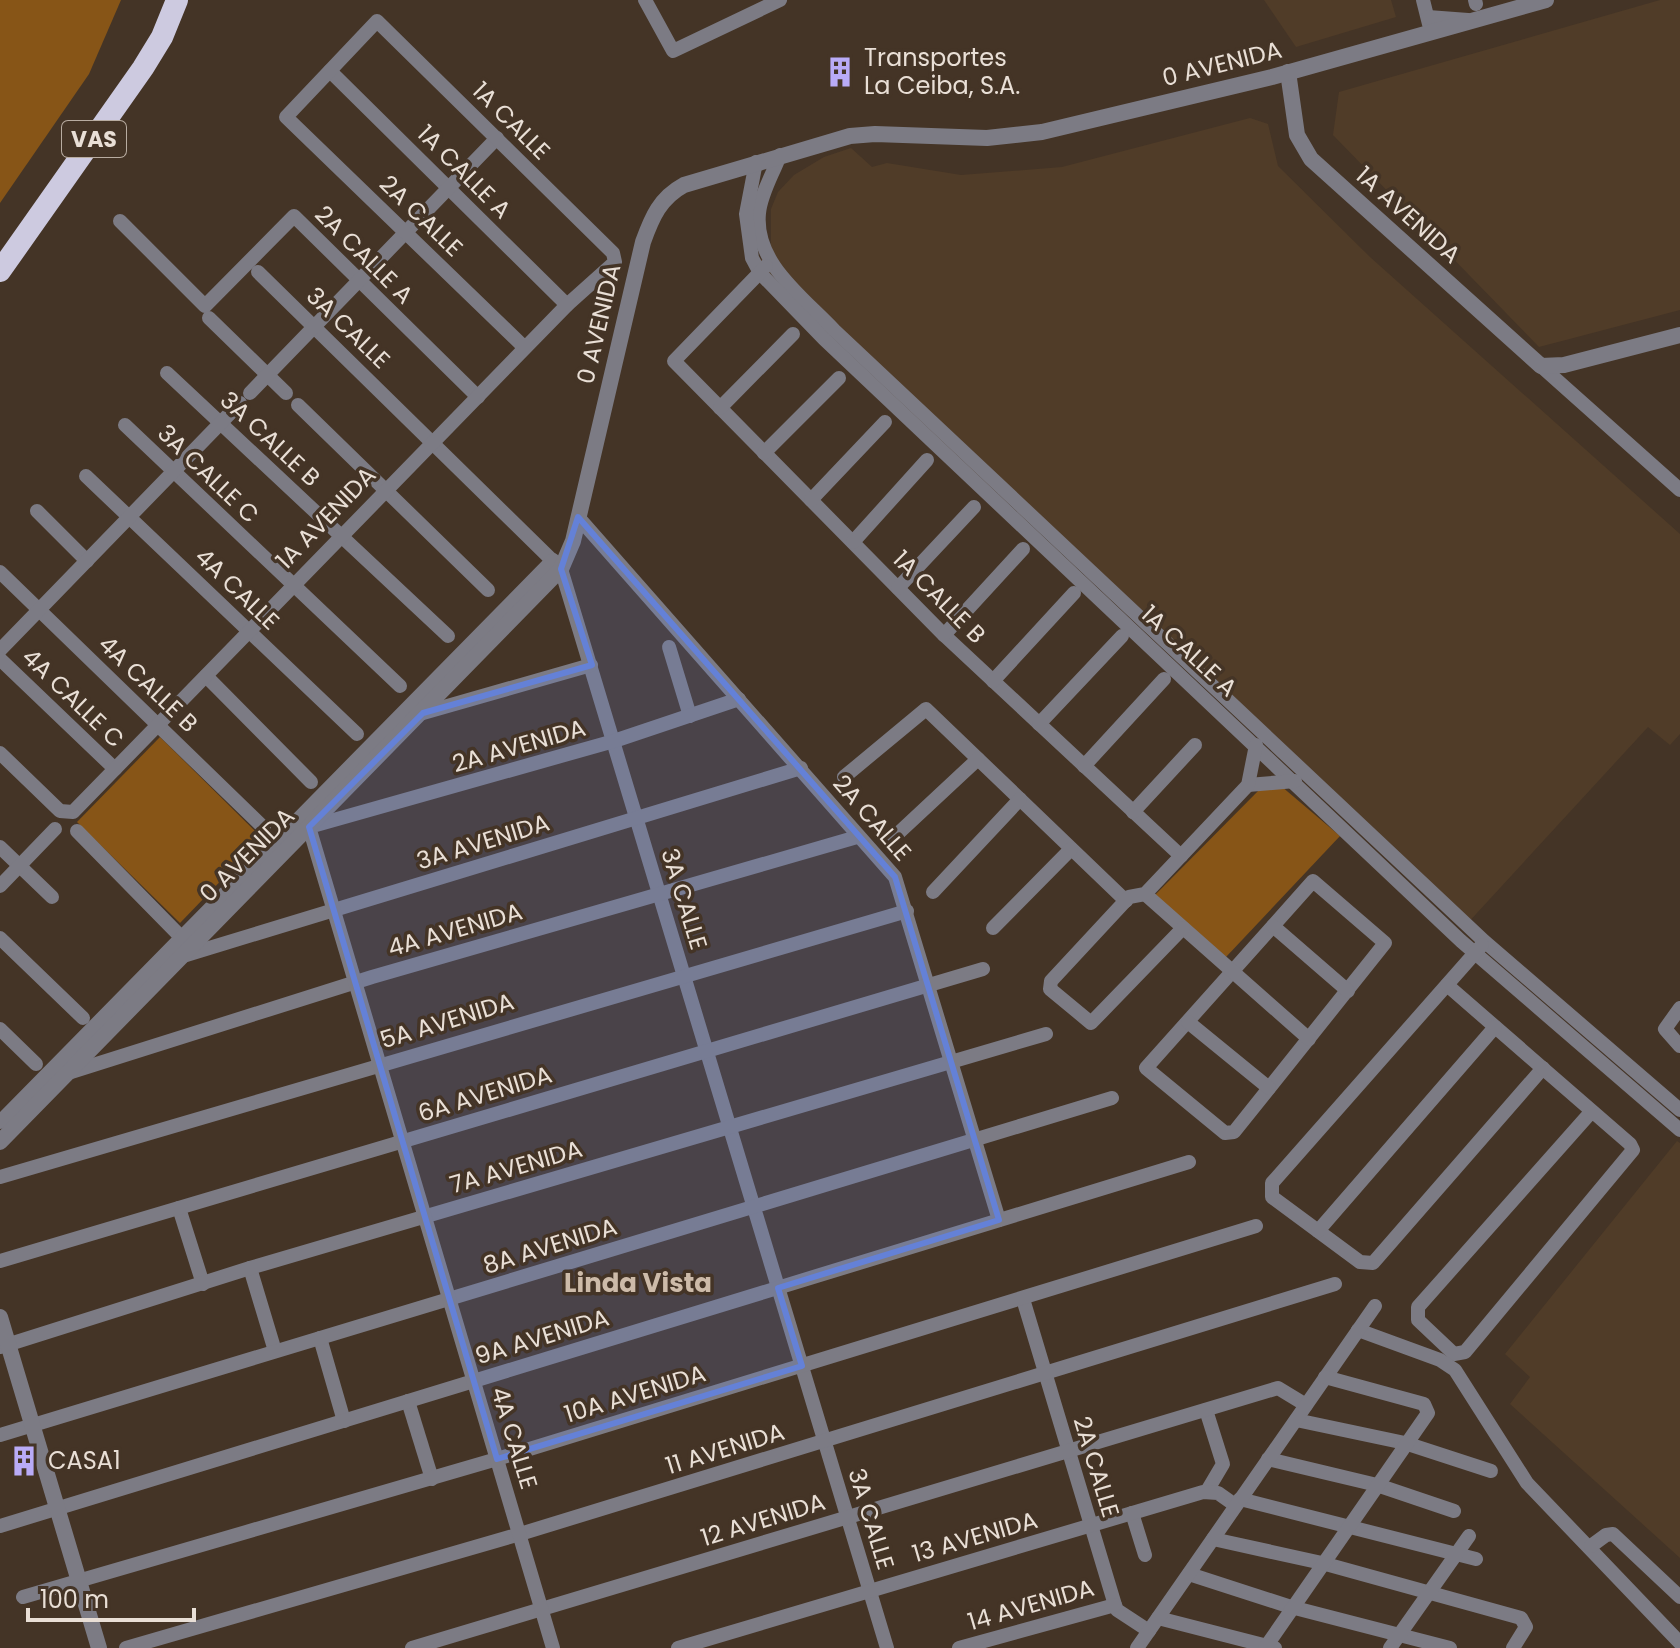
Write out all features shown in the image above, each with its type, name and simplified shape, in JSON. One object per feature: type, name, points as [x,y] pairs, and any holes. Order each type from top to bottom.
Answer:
[{"type":"highway","name":"VAS","points":[[0,254],[134,66],[166,0]]},
{"type":"highway","name":"VAS","points":[[0,271],[143,68],[162,37],[177,0]]},
{"type":"street","points":[[645,0],[673,51],[780,0]]},
{"type":"street","points":[[1423,0],[1429,25]]},
{"type":"street","name":"0 AVENIDA","points":[[2,1133],[68,1073],[179,957],[423,713],[557,564],[578,517],[643,242],[654,213],[669,194],[684,185],[850,136],[987,138],[1042,132],[1288,72],[1474,8],[1546,0]]},
{"type":"street","name":"1A CALLE","points":[[330,71],[377,21],[613,253]]},
{"type":"street","name":"2A CALLE","points":[[330,71],[286,117],[525,348]]},
{"type":"street","name":"1A CALLE A","points":[[330,71],[567,305]]},
{"type":"street","name":"1A AVENIDA","points":[[1288,72],[1297,135],[1311,159],[1680,490]]},
{"type":"street","points":[[0,650],[497,138]]},
{"type":"street","points":[[765,268],[759,214],[780,155]]},
{"type":"street","name":"1A CALLE A","points":[[756,162],[746,229],[765,268],[829,334],[1256,745],[1408,878]]},
{"type":"street","name":"2A CALLE A","points":[[120,221],[205,306],[294,216],[478,397]]},
{"type":"street","name":"1A AVENIDA","points":[[0,753],[67,814],[115,769],[567,305],[615,262],[613,253]]},
{"type":"street","name":"1A CALLE B","points":[[765,268],[674,361],[944,635],[1181,856]]},
{"type":"street","name":"3A CALLE","points":[[258,272],[557,564],[591,665],[887,1648]]},
{"type":"street","points":[[209,318],[286,393]]},
{"type":"street","points":[[720,408],[793,334]]},
{"type":"street","name":"1A CALLE A","points":[[829,334],[1680,1130]]},
{"type":"street","points":[[1541,366],[1564,365],[1680,335]]},
{"type":"street","name":"3A CALLE B","points":[[167,373],[448,636]]},
{"type":"street","points":[[764,453],[839,378]]},
{"type":"street","points":[[298,405],[488,590]]},
{"type":"street","points":[[811,500],[885,422]]},
{"type":"street","name":"3A CALLE C","points":[[125,425],[400,686]]},
{"type":"street","points":[[853,542],[927,460]]},
{"type":"street","name":"4A CALLE","points":[[86,476],[357,734]]},
{"type":"street","points":[[898,588],[974,507]]},
{"type":"street","points":[[37,511],[87,561]]},
{"type":"street","name":"2A CALLE","points":[[578,517],[895,877],[999,1220]]},
{"type":"street","points":[[944,635],[1023,549]]},
{"type":"street","name":"0 AVENIDA","points":[[2,1133],[181,937],[557,564]]},
{"type":"street","name":"4A CALLE B","points":[[0,572],[264,828]]},
{"type":"street","points":[[993,681],[1074,593]]},
{"type":"street","points":[[1039,724],[1122,636]]},
{"type":"street","points":[[669,647],[690,716]]},
{"type":"street","name":"4A CALLE C","points":[[0,659],[115,769]]},
{"type":"street","points":[[423,713],[591,665]]},
{"type":"street","points":[[206,676],[311,782]]},
{"type":"street","points":[[1084,766],[1164,679]]},
{"type":"street","name":"2A AVENIDA","points":[[309,827],[614,741],[739,699]]},
{"type":"street","points":[[844,777],[926,709],[1126,901]]},
{"type":"street","points":[[1133,812],[1195,745]]},
{"type":"street","points":[[1183,928],[1091,1023],[1083,1020],[1050,989],[1051,981],[1126,901],[1145,894],[1248,785],[1256,745]]},
{"type":"street","points":[[891,840],[978,759]]},
{"type":"street","name":"3A AVENIDA","points":[[179,957],[801,768]]},
{"type":"street","points":[[1248,785],[1295,781]]},
{"type":"street","points":[[933,892],[1020,799]]},
{"type":"street","name":"4A CALLE","points":[[309,827],[553,1648]]},
{"type":"street","points":[[0,886],[55,829]]},
{"type":"street","points":[[77,831],[181,937]]},
{"type":"street","name":"4A AVENIDA","points":[[68,1073],[355,983],[857,837]]},
{"type":"street","points":[[0,847],[52,897]]},
{"type":"street","points":[[993,928],[1071,849]]},
{"type":"street","points":[[1318,882],[1385,943],[1230,1135],[1146,1068],[1273,926],[1308,884],[1318,882]]},
{"type":"street","points":[[1145,894],[1309,1039]]},
{"type":"street","name":"5A AVENIDA","points":[[0,1177],[907,911]]},
{"type":"street","points":[[1273,926],[1348,991]]},
{"type":"street","points":[[0,938],[83,1018]]},
{"type":"street","points":[[1480,946],[1272,1183],[1272,1197],[1360,1262],[1377,1260],[1543,1068]]},
{"type":"street","name":"1A CALLE A","points":[[1480,946],[1680,1110]]},
{"type":"street","name":"6A AVENIDA","points":[[0,1261],[983,969]]},
{"type":"street","points":[[1447,985],[1630,1144],[1632,1156],[1465,1352],[1454,1354],[1418,1320],[1418,1307],[1592,1111]]},
{"type":"street","points":[[1680,1008],[1665,1029],[1680,1046]]},
{"type":"street","points":[[1188,1022],[1269,1088]]},
{"type":"street","points":[[1318,1231],[1495,1027]]},
{"type":"street","points":[[0,1029],[36,1064]]},
{"type":"street","name":"7A AVENIDA","points":[[4,1346],[250,1268],[1046,1034]]},
{"type":"street","name":"8A AVENIDA","points":[[0,1435],[1112,1098]]},
{"type":"street","name":"9A AVENIDA","points":[[0,1526],[1189,1162]]},
{"type":"street","points":[[179,1208],[203,1284]]},
{"type":"street","name":"10A AVENIDA","points":[[23,1597],[432,1479],[1256,1226]]},
{"type":"street","points":[[250,1268],[275,1351]]},
{"type":"street","name":"11 AVENIDA","points":[[126,1648],[520,1534],[1335,1284]]},
{"type":"street","name":"2A CALLE","points":[[1023,1299],[1115,1605]]},
{"type":"street","points":[[1137,1648],[1375,1306]]},
{"type":"street","points":[[0,1317],[4,1346],[33,1425],[99,1648]]},
{"type":"street","points":[[1358,1330],[1440,1360],[1455,1370],[1527,1483],[1678,1639]]},
{"type":"street","points":[[320,1338],[344,1421]]},
{"type":"street","points":[[1158,1618],[1269,1647],[1291,1607],[1428,1413],[1427,1407],[1325,1377]]},
{"type":"street","name":"12 AVENIDA","points":[[412,1648],[1278,1388],[1306,1405]]},
{"type":"street","points":[[408,1401],[432,1479]]},
{"type":"street","points":[[1206,1410],[1223,1464],[1207,1491],[1238,1502],[1350,1524],[1476,1559]]},
{"type":"street","points":[[1296,1420],[1405,1443],[1491,1471]]},
{"type":"street","points":[[1268,1459],[1377,1485],[1454,1511]]},
{"type":"street","name":"13 AVENIDA","points":[[678,1648],[1207,1491]]},
{"type":"street","points":[[1132,1513],[1145,1555]]},
{"type":"street","points":[[1591,1546],[1606,1535],[1613,1534],[1680,1597]]},
{"type":"street","points":[[1394,1642],[1469,1536]]},
{"type":"street","points":[[1213,1539],[1322,1563],[1521,1618],[1526,1627],[1513,1648]]},
{"type":"street","points":[[1189,1574],[1394,1642],[1450,1648]]},
{"type":"street","points":[[1115,1605],[1117,1610],[1149,1631]]},
{"type":"street","name":"14 AVENIDA","points":[[959,1648],[1115,1605]]},
{"type":"street","points":[[729,1633],[733,1648]]},
{"type":"highlighted area","points":[[578,517],[895,877],[999,1220],[778,1288],[802,1366],[497,1459],[309,827],[423,713],[592,665],[561,569]]},
{"type":"shaded area","points":[[0,0],[121,0],[89,74],[0,203]]},
{"type":"shaded area","points":[[1264,0],[1391,0],[1396,17],[1296,47]]},
{"type":"shaded area","points":[[1660,0],[1680,0],[1680,310],[1539,347],[1333,135],[1339,92]]},
{"type":"shaded area","points":[[1250,118],[1268,124],[1278,166],[1370,257],[1680,534],[1680,734],[1670,745],[1648,727],[1465,926],[754,268],[771,248],[771,209],[778,192],[794,175],[824,157],[851,148],[872,167],[887,163],[961,175],[1062,167]]},
{"type":"shaded area","points":[[160,737],[262,838],[180,923],[77,822]]},
{"type":"shaded area","points":[[1264,785],[1281,786],[1340,836],[1226,957],[1154,896]]},
{"type":"shaded area","points":[[1677,1141],[1680,1143],[1680,1558],[1510,1404],[1530,1377],[1505,1354]]},
{"type":"place","name":"Transportes La Ceiba, S.A.","points":[[840,72]]},
{"type":"place","name":"CASA1","points":[[24,1461]]},
{"type":"district","name":"Linda Vista","points":[[638,1283]]}]
